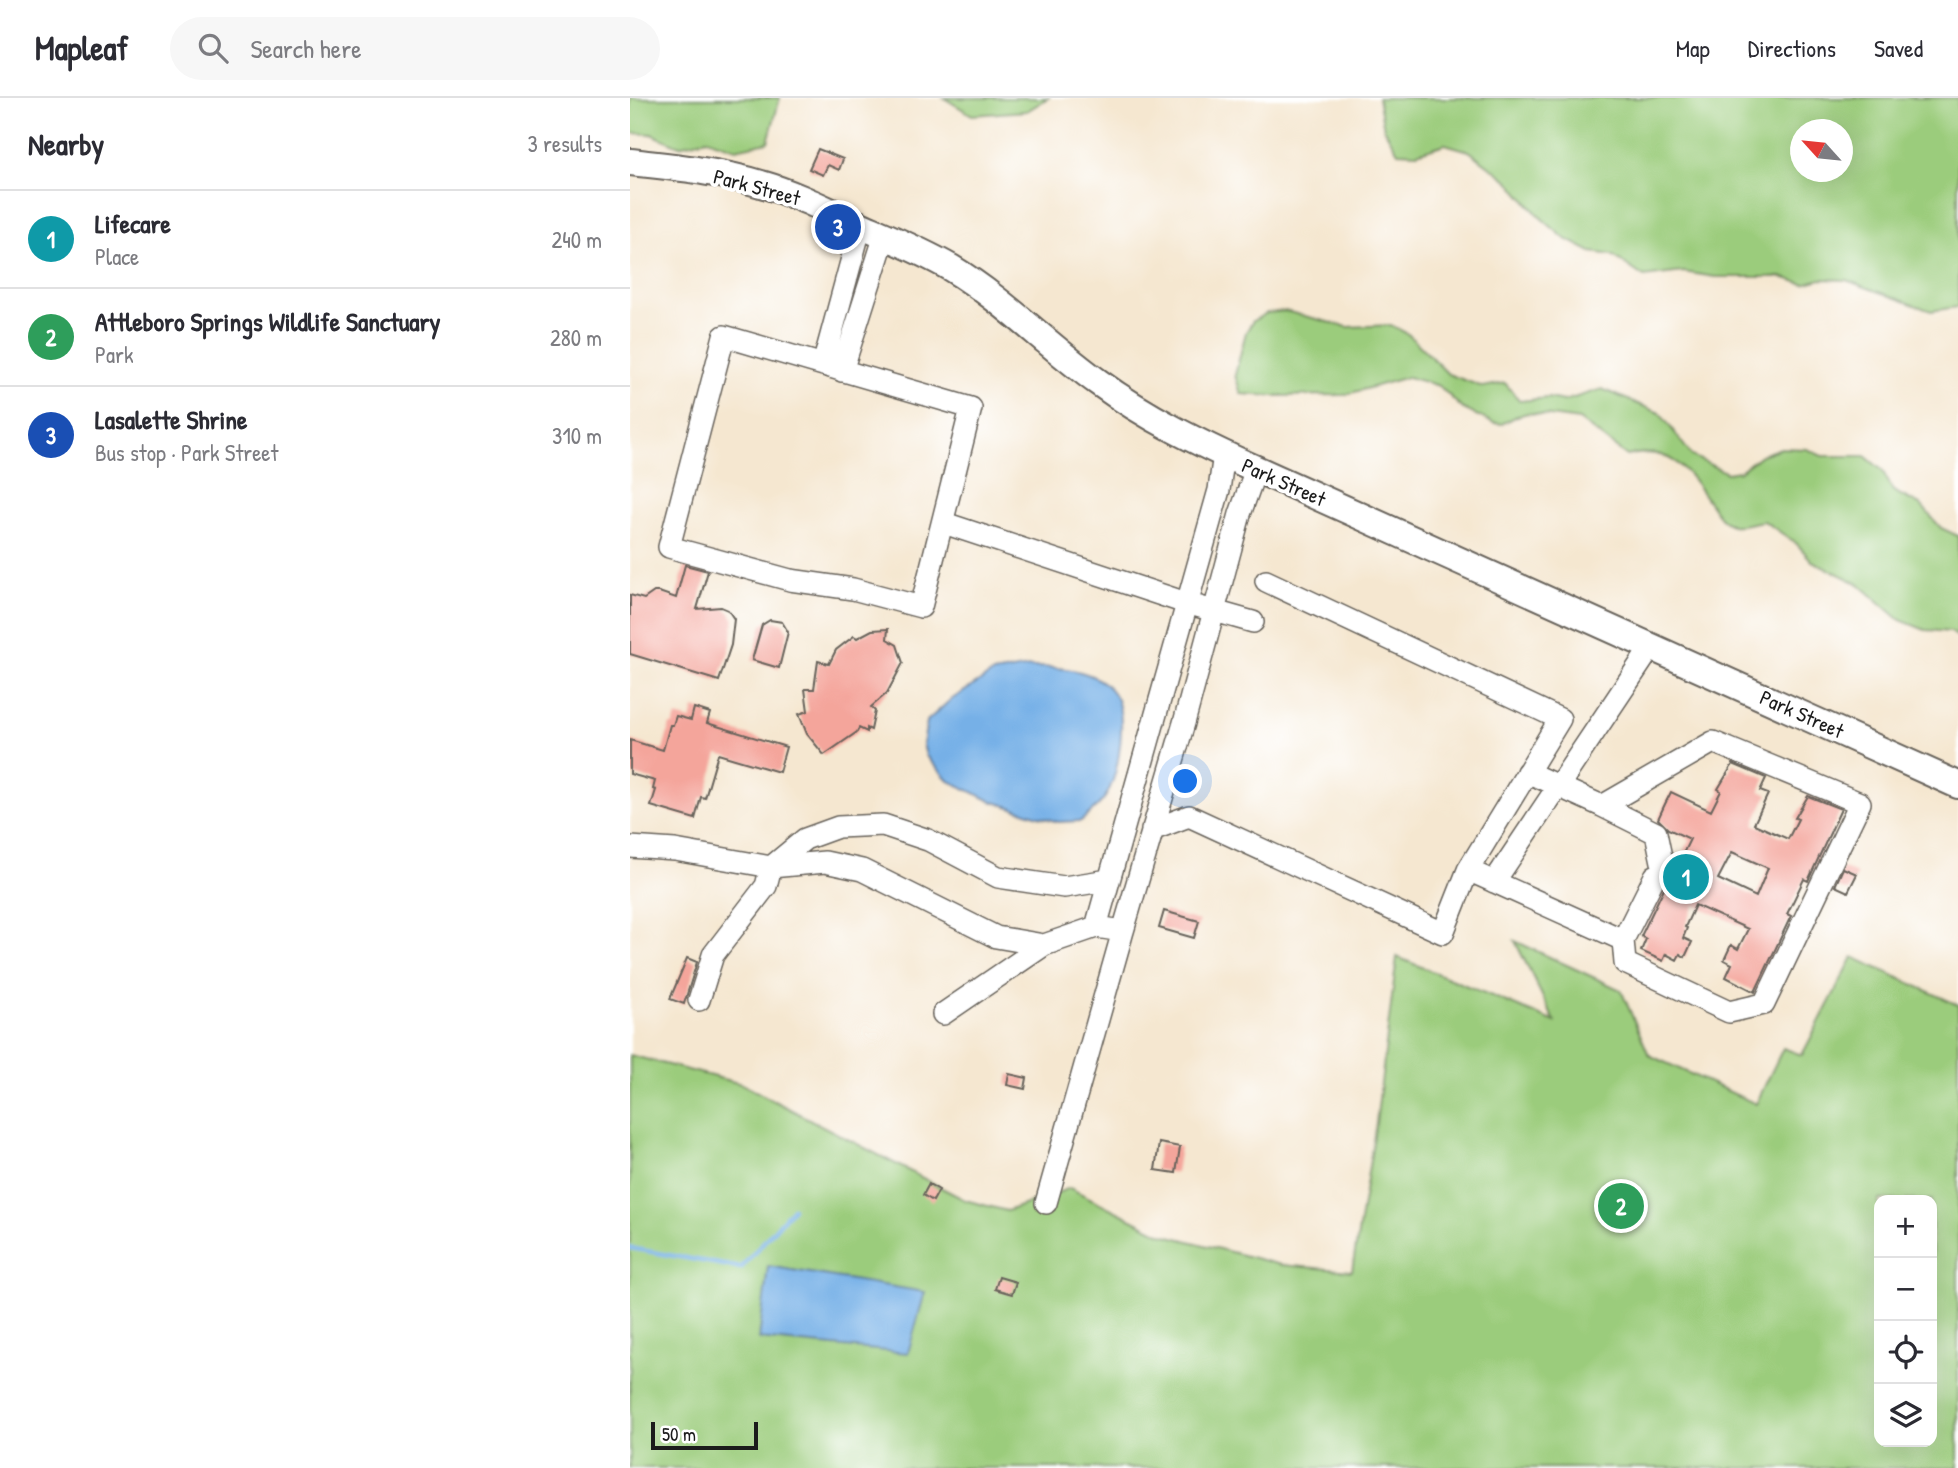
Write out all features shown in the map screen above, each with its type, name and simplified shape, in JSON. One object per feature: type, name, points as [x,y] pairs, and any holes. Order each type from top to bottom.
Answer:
[{"type":"main road","name":"Park Street","points":[[630,162],[759,183],[873,230],[950,268],[991,295],[1096,381],[1141,411],[1224,454],[1958,785]]},
{"type":"lane","points":[[833,368],[873,230]]},
{"type":"lane","points":[[724,336],[833,368],[971,408],[921,607],[853,589],[790,580],[668,547],[724,336]]},
{"type":"lane","points":[[1096,927],[1219,490],[1224,454]]},
{"type":"lane","points":[[1046,1203],[1184,723],[1240,514],[1256,469]]},
{"type":"lane","points":[[944,523],[1186,603],[1252,622]]},
{"type":"lane","points":[[1152,830],[1189,816],[1443,933],[1468,870],[1560,719],[1266,582]]},
{"type":"lane","points":[[1494,882],[1652,646]]},
{"type":"lane","points":[[1527,772],[1656,833],[1659,869],[1623,940],[1625,963],[1729,1012],[1765,1004],[1860,803],[1713,742],[1602,806]]},
{"type":"lane","points":[[699,1000],[713,955],[766,886],[771,867],[805,839],[838,827],[883,825],[928,840],[998,877],[1064,887],[1107,886],[1133,899]]},
{"type":"lane","points":[[630,847],[675,850],[771,867],[825,862],[862,870],[996,937],[1044,945]]},
{"type":"lane","points":[[1468,870],[1623,940]]},
{"type":"lane","points":[[943,1014],[1044,945],[1096,927],[1124,931]]},
{"type":"green space","points":[[630,98],[780,98],[768,142],[736,149],[707,139],[679,146],[651,134],[630,133]]},
{"type":"green space","points":[[944,98],[1048,98],[1027,111],[972,115]]},
{"type":"green space","points":[[1378,98],[1958,98],[1958,307],[1931,311],[1846,280],[1821,279],[1804,284],[1781,277],[1715,277],[1683,272],[1644,277],[1612,255],[1591,252],[1564,238],[1539,216],[1509,181],[1469,151],[1445,144],[1417,153],[1398,152],[1384,129]]},
{"type":"green space","points":[[1285,311],[1348,327],[1391,325],[1408,334],[1448,374],[1483,387],[1505,383],[1520,401],[1548,398],[1564,401],[1602,389],[1660,413],[1692,456],[1727,473],[1740,471],[1761,455],[1781,448],[1807,449],[1822,456],[1865,456],[1882,470],[1893,491],[1922,506],[1941,528],[1958,536],[1958,637],[1951,632],[1925,630],[1900,620],[1859,584],[1812,561],[1797,544],[1764,521],[1732,525],[1724,521],[1685,470],[1676,463],[1655,454],[1627,456],[1579,420],[1528,413],[1502,424],[1493,423],[1463,409],[1439,386],[1408,377],[1344,395],[1241,394],[1235,375],[1246,332],[1253,321],[1267,313]]},
{"type":"green space","points":[[1515,941],[1621,990],[1649,1055],[1756,1104],[1783,1048],[1802,1055],[1853,957],[1958,1005],[1958,1468],[630,1468],[630,1055],[742,1084],[965,1200],[1007,1211],[1070,1188],[1162,1234],[1281,1265],[1352,1271],[1376,1123],[1397,957],[1555,1022]]},
{"type":"water","points":[[1030,667],[1064,669],[1087,674],[1107,685],[1118,703],[1121,729],[1115,772],[1107,794],[1081,821],[1058,822],[991,801],[949,781],[926,756],[923,744],[927,721],[949,701],[993,673]]},
{"type":"water","points":[[768,1266],[925,1292],[908,1353],[759,1339]]},
{"type":"building","points":[[818,149],[843,159],[839,170],[828,165],[823,175],[809,169]]},
{"type":"building","points":[[685,565],[708,571],[697,609],[721,607],[728,610],[734,619],[731,645],[719,681],[630,654],[630,595],[644,599],[654,592],[659,592],[676,598]]},
{"type":"building","points":[[770,620],[782,622],[788,632],[779,668],[752,660],[762,625]]},
{"type":"building","points":[[888,629],[887,639],[897,645],[903,663],[887,693],[871,707],[875,711],[871,730],[867,728],[867,732],[859,728],[824,755],[807,734],[799,714],[808,711],[805,689],[814,689],[818,661],[829,664],[836,650],[854,636],[857,638],[872,630]]},
{"type":"building","points":[[694,708],[710,713],[707,723],[786,747],[779,772],[718,754],[705,798],[701,797],[695,819],[651,806],[656,790],[653,789],[655,781],[630,774],[630,740],[663,750],[670,725],[673,725],[676,716],[691,720]]},
{"type":"building","points":[[1733,764],[1766,778],[1760,791],[1768,794],[1754,824],[1788,839],[1798,819],[1795,818],[1808,796],[1841,809],[1808,881],[1804,879],[1787,914],[1791,916],[1755,992],[1726,977],[1732,964],[1724,960],[1731,945],[1738,949],[1748,929],[1695,905],[1685,927],[1687,928],[1683,938],[1692,942],[1685,957],[1680,954],[1677,960],[1666,954],[1663,961],[1641,951],[1646,939],[1641,936],[1667,882],[1668,873],[1676,868],[1690,839],[1668,829],[1658,819],[1665,804],[1671,792],[1711,811],[1721,791],[1718,789]],"holes":[[[1732,852],[1768,868],[1756,897],[1718,879]]]},
{"type":"building","points":[[1843,868],[1857,874],[1848,892],[1835,886]]},
{"type":"building","points":[[1164,911],[1199,921],[1194,938],[1159,928]]},
{"type":"building","points":[[687,958],[697,962],[684,1004],[670,999]]},
{"type":"building","points":[[1009,1074],[1027,1078],[1025,1089],[1007,1085]]},
{"type":"building","points":[[1159,1143],[1180,1147],[1176,1173],[1155,1170]]},
{"type":"building","points":[[929,1184],[939,1190],[933,1201],[923,1195]]},
{"type":"building","points":[[999,1277],[1016,1282],[1012,1294],[995,1289]]},
{"type":"waterway","points":[[630,1248],[741,1268],[793,1208]]},
{"type":"place","name":"Lasalette Shrine","points":[[838,227]]},
{"type":"place","name":"Lifecare","points":[[1686,877]]},
{"type":"place","name":"Attleboro Springs Wildlife Sanctuary","points":[[1621,1206]]}]
